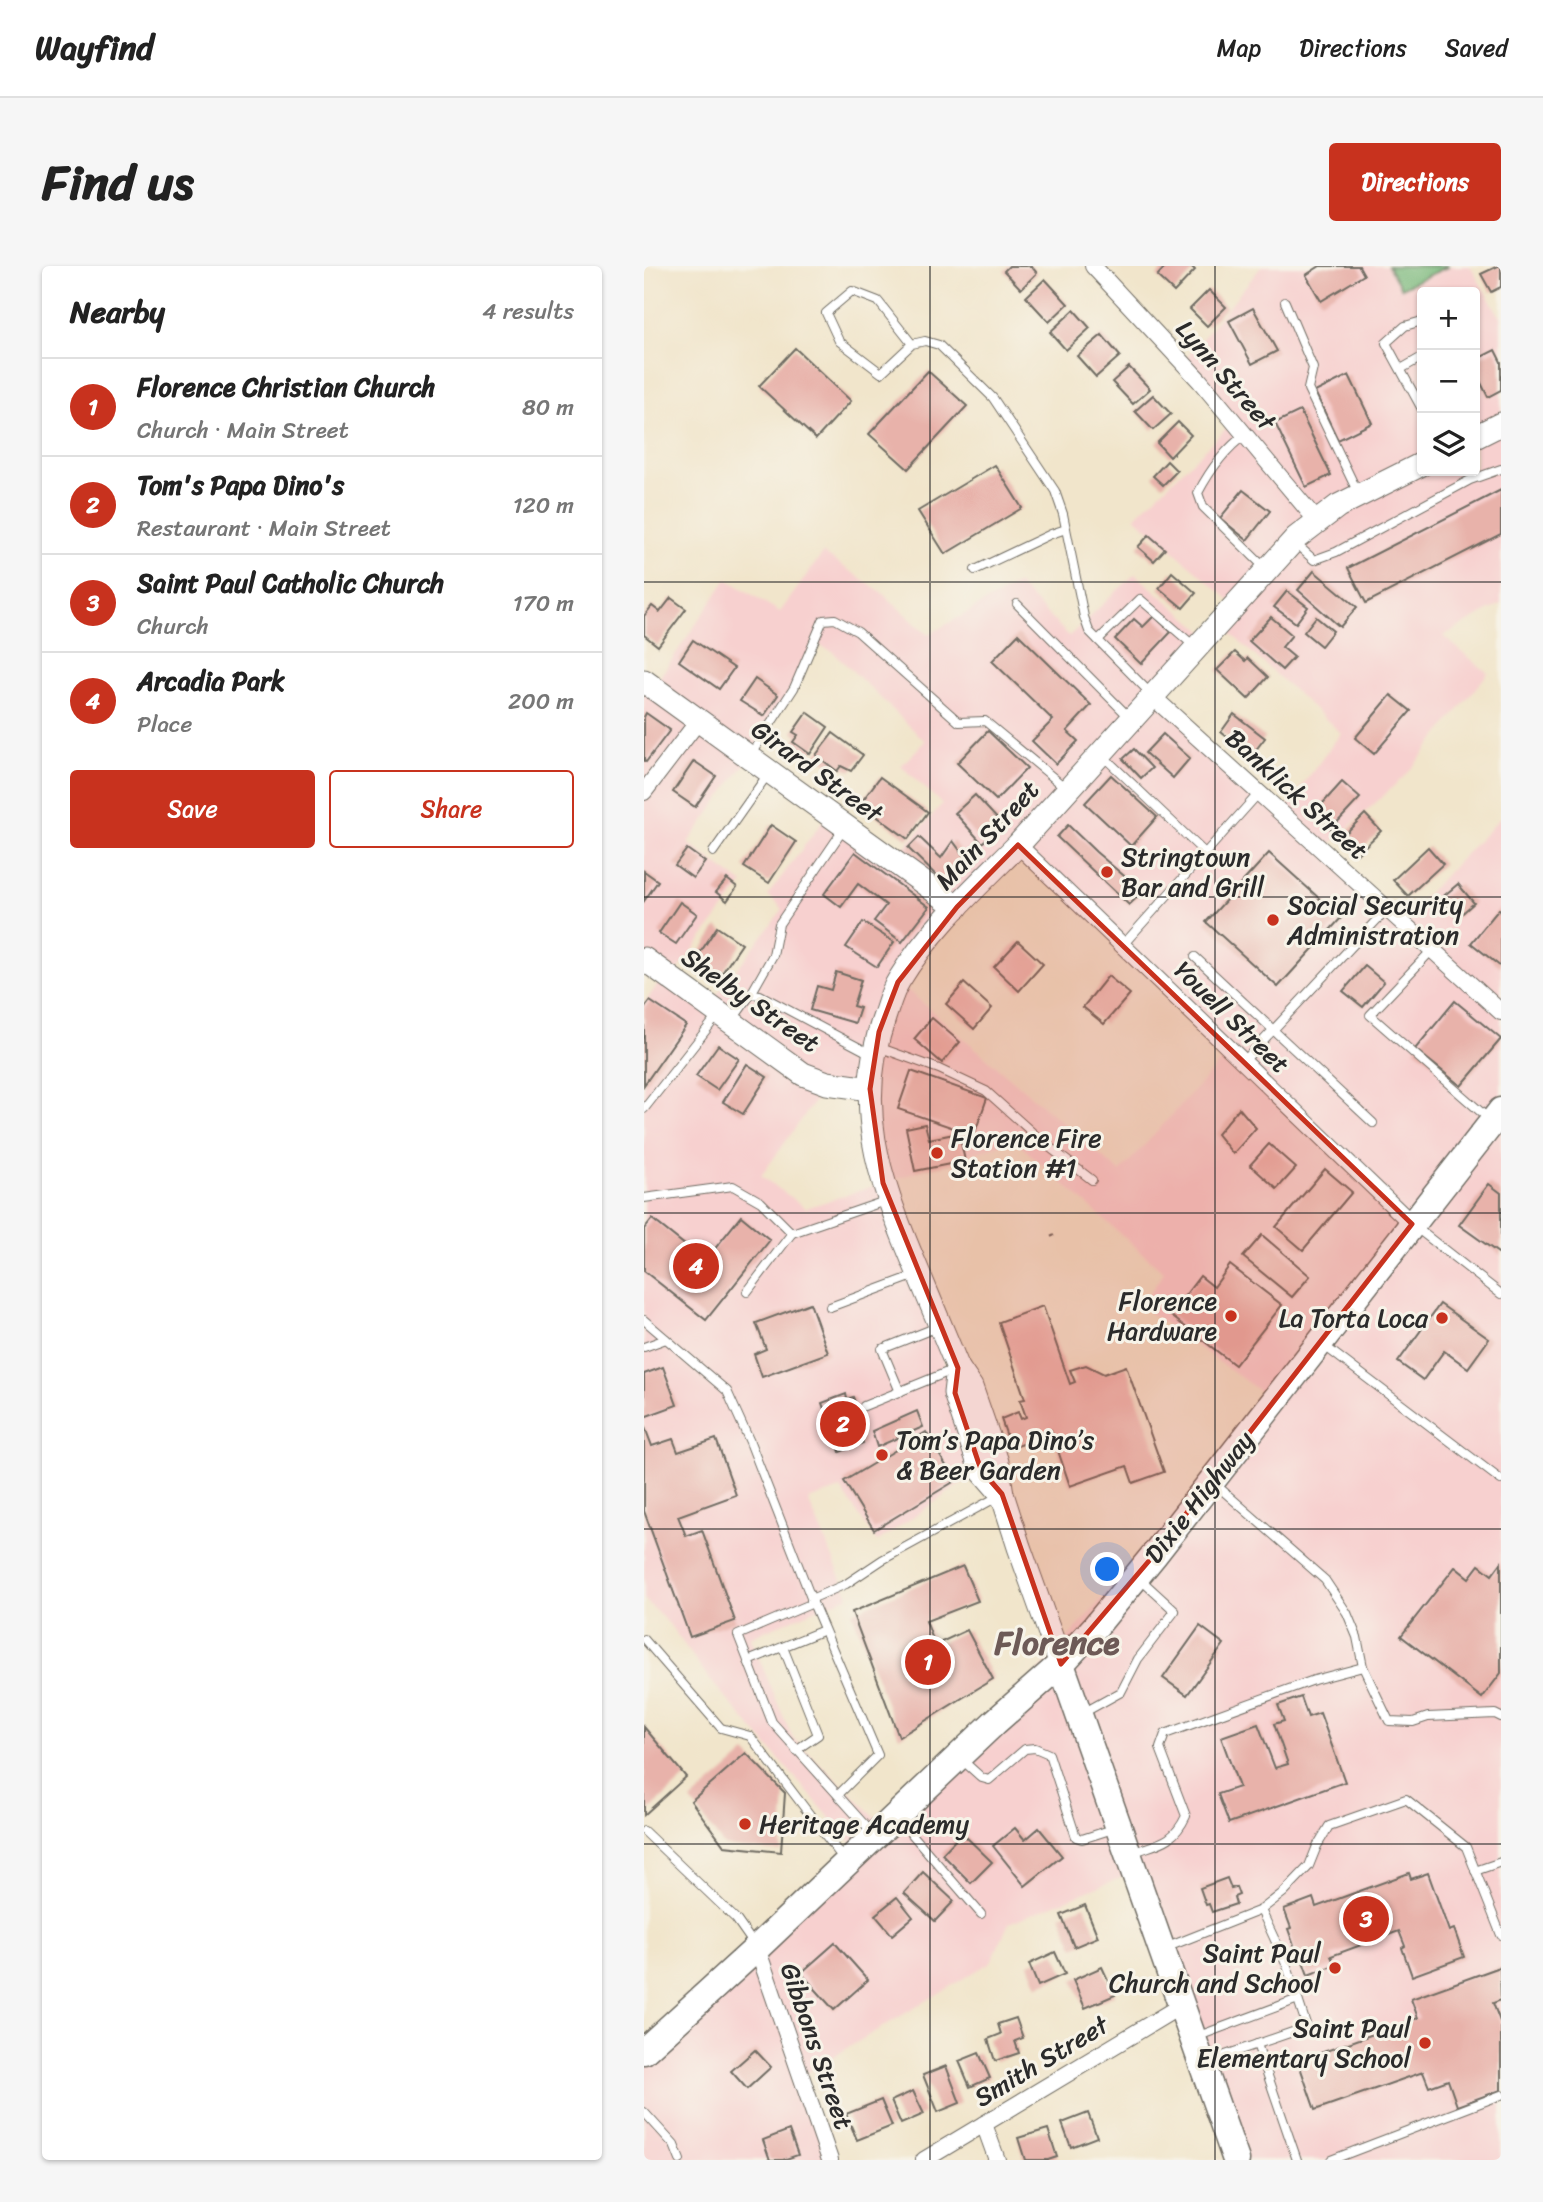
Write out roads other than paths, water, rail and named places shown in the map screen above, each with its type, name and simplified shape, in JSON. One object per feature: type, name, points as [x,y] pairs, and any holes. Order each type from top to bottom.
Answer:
[{"type":"main road","name":"Dixie Highway","points":[[650,2043],[757,1948],[958,1757],[1061,1664],[1096,1627],[1497,1116]]},
{"type":"main road","points":[[1061,1664],[1236,2160]]},
{"type":"street","name":"Lynn Street","points":[[1093,266],[1183,362],[1317,521]]},
{"type":"street","points":[[1480,435],[1500,427]]},
{"type":"street","name":"Main Street","points":[[1061,1664],[1002,1494],[981,1470],[955,1393],[958,1368],[888,1200],[873,1131],[870,1089],[875,1051],[898,982],[925,945],[1293,541],[1338,506],[1417,467]]},
{"type":"street","name":"Girard Street","points":[[644,681],[957,907]]},
{"type":"street","name":"Banklick Street","points":[[1153,697],[1501,1012]]},
{"type":"street","points":[[644,792],[699,720]]},
{"type":"street","name":"Youell Street","points":[[1018,845],[1412,1224]]},
{"type":"street","name":"Shelby Street","points":[[644,959],[803,1074],[827,1083],[870,1089]]},
{"type":"street","name":"Gibbons Street","points":[[757,1948],[830,2160]]},
{"type":"street","name":"Smith Street","points":[[924,2160],[1182,2005]]},
{"type":"street","points":[[984,2124],[998,2160]]},
{"type":"lane","points":[[912,344],[878,302],[852,291],[826,313],[839,341],[881,373],[912,344],[925,341],[939,345],[993,398],[1055,491],[1089,631],[1153,697]]},
{"type":"lane","points":[[1286,302],[1313,368],[1308,389],[1359,496]]},
{"type":"lane","points":[[1417,322],[1405,326],[1386,343],[1417,399]]},
{"type":"lane","points":[[1401,369],[1417,360]]},
{"type":"lane","points":[[1245,434],[1220,457],[1198,493],[1203,507],[1267,570]]},
{"type":"lane","points":[[1293,541],[1314,560],[1336,552],[1470,480],[1501,469]]},
{"type":"lane","points":[[975,570],[1066,529]]},
{"type":"lane","points":[[1098,640],[1140,599],[1197,648]]},
{"type":"lane","points":[[1017,604],[1132,720]]},
{"type":"lane","points":[[750,757],[794,688],[823,620],[835,619],[858,632],[959,722],[985,721],[1068,790]]},
{"type":"lane","points":[[1101,754],[1205,853]]},
{"type":"lane","points":[[713,852],[770,772]]},
{"type":"lane","points":[[1122,946],[1259,793]]},
{"type":"lane","points":[[644,1109],[725,1017],[751,994],[773,955],[779,924],[845,827]]},
{"type":"lane","points":[[1243,1062],[1387,909]]},
{"type":"lane","points":[[1432,950],[1370,1015],[1497,1116]]},
{"type":"lane","points":[[1195,957],[1373,1123]]},
{"type":"lane","points":[[751,994],[760,995],[875,1051],[939,1069],[986,1091],[1044,1143],[1092,1180]]},
{"type":"lane","points":[[644,1198],[733,1186],[761,1202],[792,1233]]},
{"type":"lane","points":[[747,1292],[792,1233],[888,1200]]},
{"type":"lane","points":[[1412,1224],[1501,1294]]},
{"type":"lane","points":[[830,1307],[919,1274]]},
{"type":"lane","points":[[644,1320],[727,1391],[878,1755],[838,1795]]},
{"type":"lane","points":[[900,1392],[882,1349],[940,1326]]},
{"type":"lane","points":[[644,1347],[666,1339]]},
{"type":"lane","points":[[1320,1342],[1501,1480]]},
{"type":"lane","points":[[864,1406],[958,1368]]},
{"type":"lane","points":[[1212,1481],[1325,1580],[1347,1613],[1357,1637],[1363,1668],[1389,1721],[1413,1722],[1427,1717],[1495,1714],[1501,1717]]},
{"type":"lane","points":[[875,1836],[772,1722],[738,1635],[846,1584],[882,1560],[1002,1494]]},
{"type":"lane","points":[[1079,1715],[1121,1692],[1138,1659],[1175,1611],[1137,1576]]},
{"type":"lane","points":[[748,1661],[824,1630]]},
{"type":"lane","points":[[644,1639],[721,1728],[750,1736],[846,1863]]},
{"type":"lane","points":[[783,1647],[818,1735],[796,1750]]},
{"type":"lane","points":[[1129,1854],[1168,1840],[1179,1830],[1186,1816],[1160,1748],[1165,1734],[1314,1680],[1363,1668]]},
{"type":"lane","points":[[958,1757],[982,1778],[989,1780],[1025,1749],[1035,1748],[1049,1754],[1076,1837],[1082,1839],[1119,1827]]},
{"type":"lane","points":[[1163,1949],[1261,1910],[1284,1892],[1309,1866],[1329,1826],[1406,1799],[1466,1847],[1501,1935]]},
{"type":"lane","points":[[896,1816],[981,1914]]},
{"type":"lane","points":[[644,1832],[736,1919],[757,1948]]},
{"type":"lane","points":[[1475,1871],[1501,1862]]},
{"type":"lane","points":[[1202,2063],[1307,2027],[1287,1966],[1261,1910]]},
{"type":"lane","points":[[1193,2038],[1298,1999]]},
{"type":"lane","points":[[1257,2044],[1297,2160]]},
{"type":"lane","points":[[1332,2160],[1501,2095]]},
{"type":"lane","points":[[644,2112],[674,2145],[680,2160]]},
{"type":"place","name":"Stringtown Bar and Grill","points":[[1107,872]]},
{"type":"place","name":"Social Security Administration","points":[[1273,920]]},
{"type":"place","name":"Florence Fire Station #1","points":[[937,1153]]},
{"type":"place","name":"Arcadia Park","points":[[696,1266]]},
{"type":"place","name":"Florence Hardware","points":[[1231,1316]]},
{"type":"place","name":"La Torta Loca","points":[[1442,1318]]},
{"type":"place","name":"Tom's Papa Dino's","points":[[843,1424]]},
{"type":"place","name":"Tom’s Papa Dino’s & Beer Garden","points":[[882,1455]]},
{"type":"place","name":"Florence Christian Church","points":[[928,1662]]},
{"type":"place","name":"Heritage Academy","points":[[745,1824]]},
{"type":"place","name":"Saint Paul Catholic Church","points":[[1366,1919]]},
{"type":"place","name":"Saint Paul Church and School","points":[[1335,1968]]},
{"type":"place","name":"Saint Paul Elementary School","points":[[1425,2043]]},
{"type":"district","name":"Florence","points":[[1057,1643]]}]
